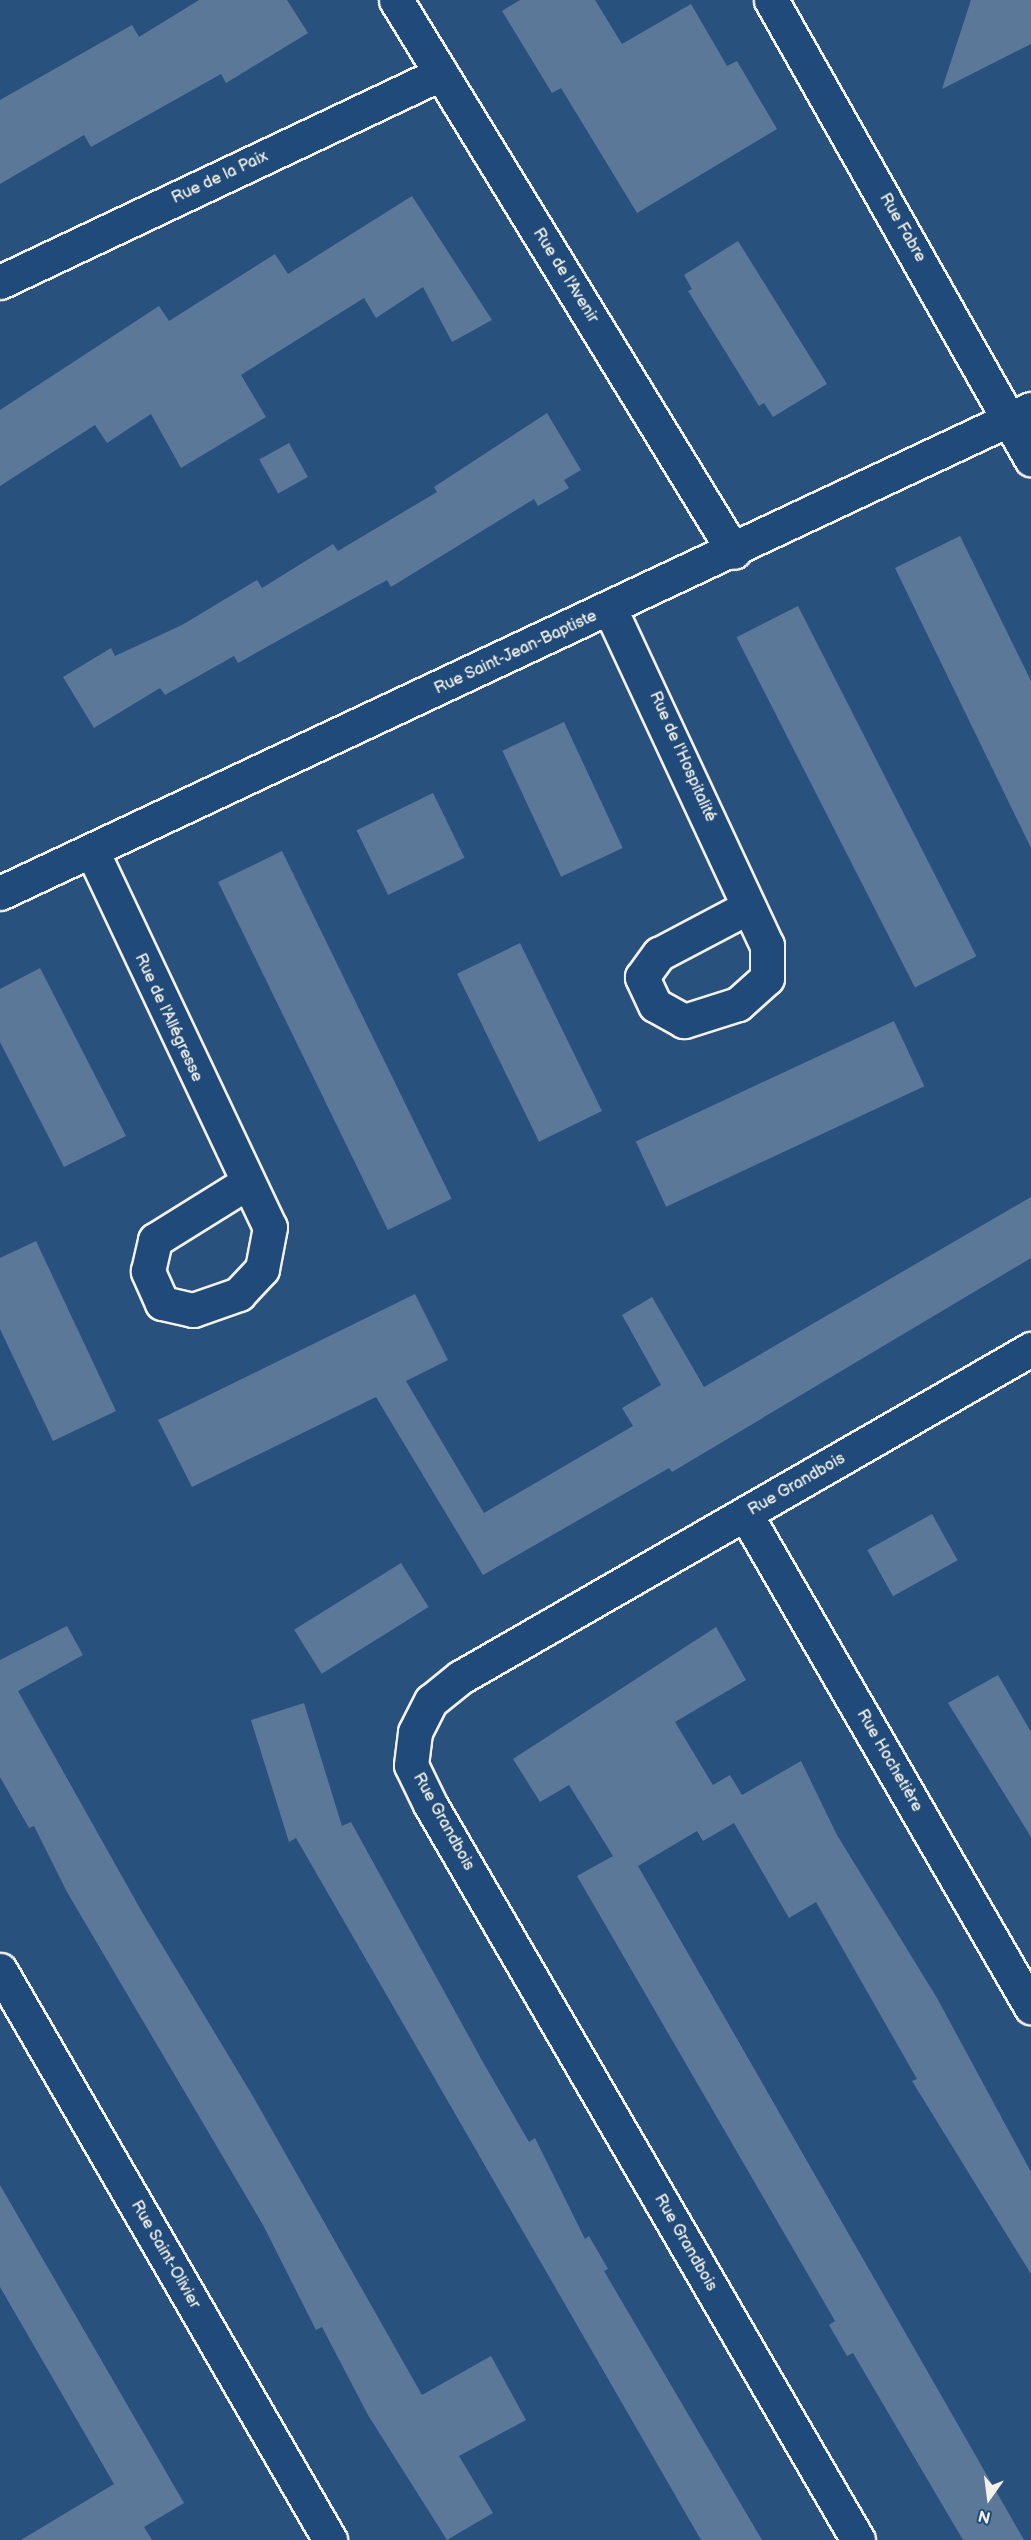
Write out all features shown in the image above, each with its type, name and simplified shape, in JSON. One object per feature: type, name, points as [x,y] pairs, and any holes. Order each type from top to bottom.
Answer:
[{"type":"street","name":"Rue de l'Avenir","points":[[396,0],[734,552]]},
{"type":"street","name":"Rue Fabre","points":[[771,0],[1022,414],[1031,459]]},
{"type":"street","name":"Rue de la Paix","points":[[0,282],[441,74]]},
{"type":"street","name":"Rue Saint-Jean-Baptiste","points":[[0,893],[734,552],[1022,414]]},
{"type":"street","name":"Rue de l'Hospitalité","points":[[610,609],[748,907]]},
{"type":"street","name":"Rue de l'Allégresse","points":[[92,851],[245,1184]]},
{"type":"street","name":"Rue Grandbois","points":[[858,2540],[411,1765],[415,1732],[431,1701],[461,1677],[1031,1349]]},
{"type":"street","name":"Rue Hochetière","points":[[746,1515],[1031,2007]]},
{"type":"street","name":"Rue Saint-Olivier","points":[[0,1970],[320,2536]]},
{"type":"building","points":[[199,0],[287,0],[308,33],[226,83],[221,74],[91,147],[84,135],[0,184],[0,100],[132,25],[139,37]]},
{"type":"building","points":[[520,0],[595,0],[622,44],[691,4],[727,66],[737,61],[777,129],[637,213],[561,88],[552,93],[502,11]]},
{"type":"building","points":[[971,0],[1031,0],[1031,44],[942,89]]},
{"type":"building","points":[[412,196],[492,320],[452,342],[423,287],[376,318],[364,298],[241,375],[266,417],[181,468],[151,414],[107,443],[95,425],[0,486],[0,410],[159,306],[169,321],[275,254],[288,274]]},
{"type":"building","points":[[738,241],[827,384],[773,417],[764,403],[759,406],[688,291],[692,289],[684,275]]},
{"type":"building","points":[[547,413],[581,470],[564,480],[569,488],[538,506],[534,499],[391,587],[387,580],[238,663],[234,656],[165,695],[160,688],[94,728],[63,677],[111,648],[115,656],[182,625],[257,580],[262,588],[333,544],[338,551],[437,492],[434,487]]},
{"type":"building","points":[[289,443],[308,477],[278,494],[259,459]]},
{"type":"building","points":[[960,536],[1031,681],[1031,848],[895,568]]},
{"type":"building","points":[[798,606],[976,956],[915,987],[737,637]]},
{"type":"building","points":[[564,722],[623,848],[561,877],[502,751]]},
{"type":"building","points":[[433,793],[465,858],[388,895],[357,830]]},
{"type":"building","points":[[282,851],[452,1199],[388,1230],[218,882]]},
{"type":"building","points":[[520,943],[602,1111],[539,1142],[457,974]]},
{"type":"building","points":[[40,968],[126,1136],[64,1167],[0,1042],[0,989]]},
{"type":"building","points":[[894,1021],[924,1086],[666,1207],[636,1141]]},
{"type":"building","points":[[1031,1197],[1031,1258],[672,1472],[669,1468],[483,1575],[376,1397],[192,1487],[158,1420],[415,1294],[448,1360],[406,1381],[484,1513],[633,1426],[622,1408],[661,1385],[622,1315],[652,1297],[704,1387]]},
{"type":"building","points":[[36,1241],[116,1411],[53,1441],[0,1329],[0,1258]]},
{"type":"building","points":[[932,1514],[958,1560],[893,1596],[867,1550]]},
{"type":"building","points":[[401,1563],[429,1607],[322,1674],[294,1630]]},
{"type":"building","points":[[67,1626],[83,1655],[18,1691],[142,1912],[251,2093],[422,2395],[491,2356],[526,2420],[459,2456],[493,2513],[447,2540],[368,2415],[322,2327],[316,2330],[263,2225],[67,1892],[34,1826],[29,1828],[0,1777],[0,1660]]},
{"type":"building","points":[[716,1627],[746,1680],[675,1722],[713,1785],[730,1775],[742,1795],[801,1761],[837,1835],[937,1998],[1031,2172],[1031,2274],[912,2081],[917,2079],[816,1902],[789,1918],[734,1823],[703,1841],[697,1831],[638,1866],[1024,2540],[963,2540],[853,2353],[847,2356],[829,2325],[835,2321],[577,1876],[613,1856],[569,1785],[540,1802],[513,1759]]},
{"type":"building","points":[[998,1675],[1031,1732],[1031,1837],[948,1703]]},
{"type":"building","points":[[304,1703],[342,1826],[351,1822],[484,2064],[529,2142],[535,2138],[585,2239],[589,2236],[608,2269],[604,2271],[762,2540],[701,2540],[296,1838],[289,1842],[251,1720]]},
{"type":"building","points":[[0,2185],[184,2503],[144,2527],[152,2540],[21,2540],[114,2484],[0,2287]]}]
